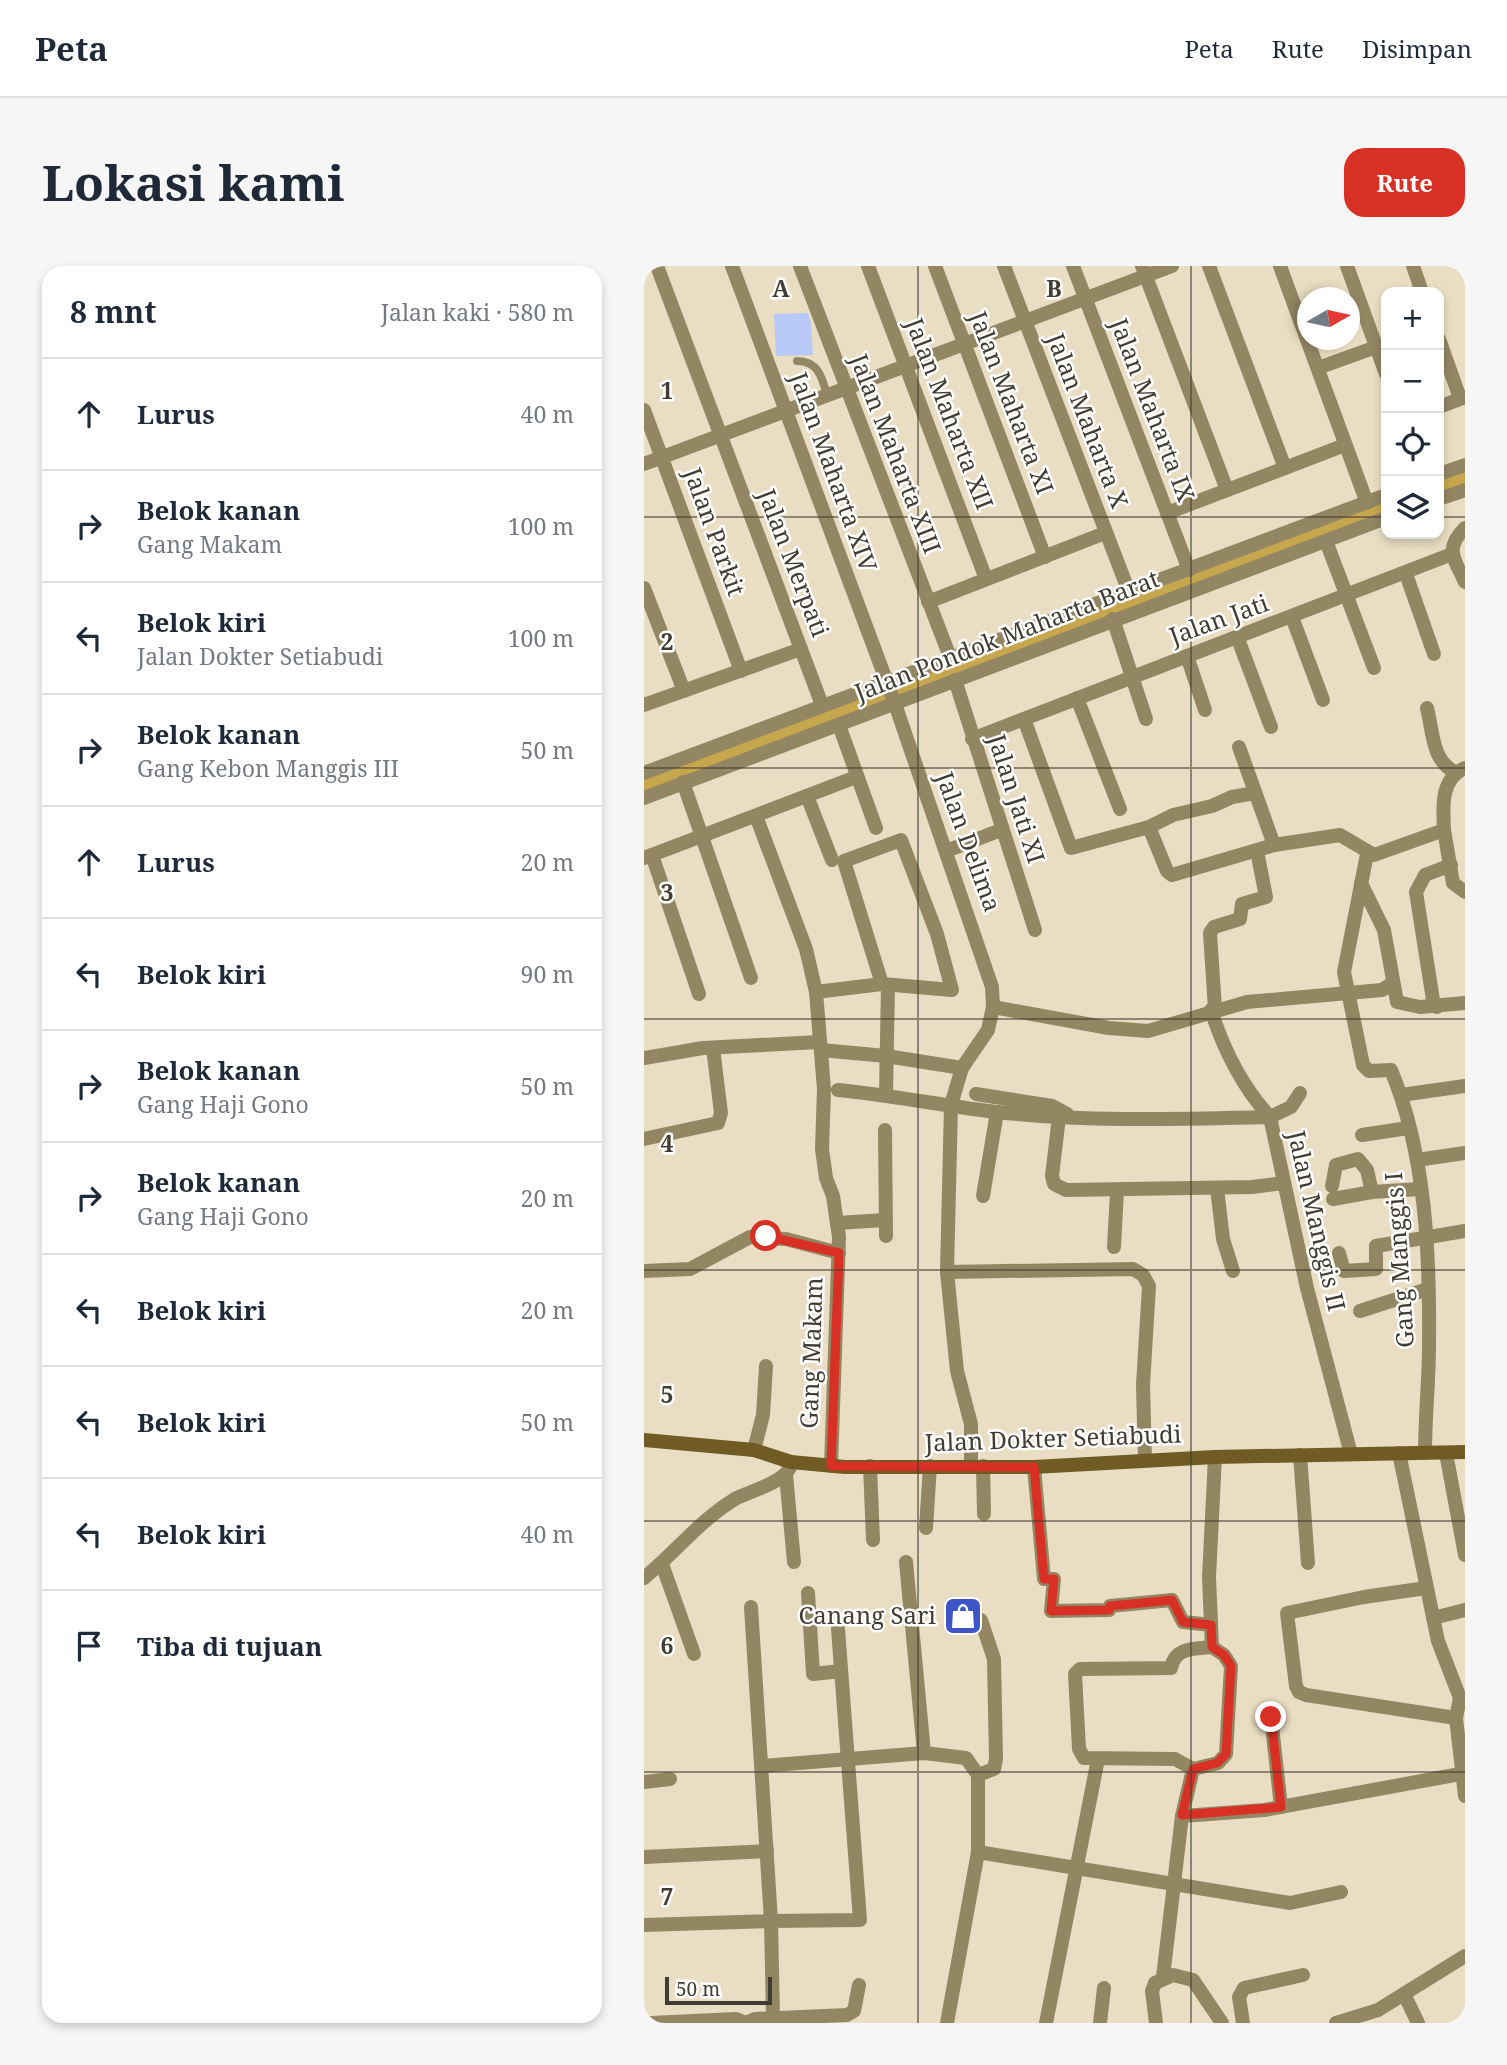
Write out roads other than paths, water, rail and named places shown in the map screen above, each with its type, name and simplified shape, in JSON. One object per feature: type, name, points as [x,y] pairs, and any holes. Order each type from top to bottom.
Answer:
[{"type":"street","name":"Jalan Merpati","points":[[657,266],[822,705]]},
{"type":"street","name":"Jalan Maharta XIV","points":[[732,266],[890,691]]},
{"type":"street","name":"Jalan Maharta XIII","points":[[800,266],[950,657]]},
{"type":"street","name":"Jalan Maharta XII","points":[[868,266],[986,579]]},
{"type":"street","name":"Jalan Maharta XI","points":[[935,266],[1045,556]]},
{"type":"street","name":"Jalan Maharta X","points":[[1004,266],[1129,592]]},
{"type":"street","name":"Jalan Maharta IX","points":[[1073,266],[1189,569]]},
{"type":"street","points":[[644,464],[1085,299],[1144,271],[1172,266]]},
{"type":"street","points":[[1209,266],[1285,468]]},
{"type":"street","points":[[1280,266],[1367,503]]},
{"type":"street","points":[[1347,266],[1381,360]]},
{"type":"street","points":[[1413,266],[1420,287]]},
{"type":"street","points":[[1144,271],[1227,490]]},
{"type":"street","points":[[1318,368],[1376,347]]},
{"type":"street","points":[[1443,350],[1462,398],[1444,405]]},
{"type":"street","name":"Jalan Parkit","points":[[644,410],[741,671]]},
{"type":"street","points":[[1167,513],[1346,445]]},
{"type":"street","points":[[1444,472],[1465,466]]},
{"type":"street","points":[[1444,497],[1465,490]]},
{"type":"street","name":"Jalan Pondok Maharta Barat","points":[[644,798],[839,725],[890,691],[950,657],[1381,497]]},
{"type":"street","name":"Jalan Pondok Maharta Barat","points":[[644,773],[822,705],[955,680],[1381,520]]},
{"type":"street","points":[[1465,528],[1453,541],[1452,554],[1465,582]]},
{"type":"street","points":[[928,602],[1105,533]]},
{"type":"street","points":[[1326,541],[1374,668]]},
{"type":"street","name":"Jalan Jati","points":[[972,739],[1348,597],[1452,554]]},
{"type":"street","points":[[1406,574],[1434,654]]},
{"type":"street","points":[[644,589],[684,691]]},
{"type":"street","points":[[1292,617],[1323,700]]},
{"type":"street","points":[[1113,619],[1146,719]]},
{"type":"street","points":[[1238,639],[1270,727]]},
{"type":"street","points":[[644,705],[801,649]]},
{"type":"street","points":[[1187,656],[1205,710]]},
{"type":"street","name":"Jalan Jati XI","points":[[955,680],[1035,930]]},
{"type":"street","name":"Jalan Delima","points":[[890,691],[987,966],[993,1007]]},
{"type":"street","points":[[1077,698],[1120,809]]},
{"type":"street","points":[[1427,708],[1438,760],[1443,767],[1460,770]]},
{"type":"street","points":[[1024,719],[1071,848],[1149,827],[1173,815],[1212,806],[1231,797],[1255,793]]},
{"type":"street","points":[[839,725],[877,828]]},
{"type":"street","points":[[1239,747],[1275,845]]},
{"type":"street","points":[[1460,770],[1446,786],[1442,807],[1453,883],[1465,892]]},
{"type":"street","points":[[699,994],[648,857],[856,777]]},
{"type":"street","points":[[683,782],[751,978]]},
{"type":"street","points":[[807,796],[832,860]]},
{"type":"street","name":"Gang Makam","points":[[756,816],[806,949],[816,992],[824,1089],[822,1149],[837,1223],[839,1253],[831,1466]]},
{"type":"street","points":[[1149,827],[1167,871],[1172,874],[1275,845],[1340,835],[1349,837],[1367,854]]},
{"type":"street","points":[[946,850],[1001,830]]},
{"type":"street","points":[[1367,854],[1394,850],[1418,838],[1444,830]]},
{"type":"street","points":[[816,992],[885,985],[952,990],[937,934],[901,840],[844,861],[885,985],[886,1094]]},
{"type":"street","name":"Jalan Manggis II","points":[[1257,851],[1266,897],[1242,904],[1240,919],[1214,926],[1210,933],[1213,1010],[1217,1030],[1254,1100],[1269,1118],[1307,1288],[1351,1454]]},
{"type":"street","points":[[1346,992],[1345,960],[1367,854]]},
{"type":"street","points":[[1437,1007],[1433,1000],[1416,892],[1425,875],[1451,865]]},
{"type":"street","points":[[1361,883],[1384,930],[1397,1002],[1402,1005],[1437,1007],[1465,1003]]},
{"type":"street","points":[[984,1514],[971,1424],[957,1371],[947,1272],[951,1105],[962,1068],[988,1030],[993,1007],[1109,1028],[1149,1031],[1247,1002],[1382,990],[1393,984]]},
{"type":"street","name":"Gang Manggis I","points":[[1346,992],[1366,1069],[1372,1072],[1390,1069],[1401,1095],[1417,1160],[1428,1289],[1425,1453]]},
{"type":"street","points":[[644,1058],[713,1048],[821,1046],[962,1068]]},
{"type":"street","points":[[644,1139],[718,1123],[720,1112],[713,1048]]},
{"type":"street","points":[[1401,1095],[1465,1086]]},
{"type":"street","points":[[838,1090],[886,1094],[997,1112],[1065,1117],[1269,1118],[1291,1107],[1300,1093]]},
{"type":"street","points":[[976,1094],[1052,1106],[1065,1117]]},
{"type":"street","points":[[983,1196],[997,1112]]},
{"type":"street","points":[[1065,1117],[1054,1184],[1066,1190],[1217,1188],[1284,1183]]},
{"type":"street","points":[[1362,1135],[1408,1128]]},
{"type":"street","points":[[885,1129],[886,1236]]},
{"type":"street","points":[[1417,1160],[1465,1153]]},
{"type":"street","points":[[1372,1192],[1367,1170],[1358,1159],[1336,1165],[1333,1192],[1372,1192],[1420,1189]]},
{"type":"street","points":[[1217,1188],[1223,1239],[1233,1271]]},
{"type":"street","points":[[1114,1247],[1117,1191]]},
{"type":"street","points":[[837,1223],[885,1220]]},
{"type":"street","points":[[1339,1253],[1344,1271],[1376,1269],[1376,1246],[1465,1231]]},
{"type":"street","points":[[644,1271],[690,1269],[750,1237],[776,1237],[839,1253]]},
{"type":"street","points":[[947,1272],[1133,1269],[1143,1275],[1149,1286],[1143,1385],[1145,1460]]},
{"type":"street","points":[[1360,1311],[1428,1289]]},
{"type":"street","points":[[754,1450],[763,1415],[766,1366]]},
{"type":"street","name":"Jalan Dokter Setiabudi","points":[[644,1440],[754,1450],[789,1469],[831,1466],[1034,1467],[1215,1457],[1465,1452]]},
{"type":"street","points":[[1446,1453],[1465,1555]]},
{"type":"street","points":[[1399,1454],[1433,1618],[1462,1698],[1456,1718],[1460,1774],[1465,1794]]},
{"type":"street","points":[[1300,1455],[1308,1563]]},
{"type":"street","points":[[1212,1647],[1209,1577],[1215,1457]]},
{"type":"street","points":[[870,1466],[873,1540]]},
{"type":"street","points":[[926,1528],[930,1466]]},
{"type":"street","points":[[1034,1467],[1044,1579],[1054,1579],[1051,1611],[1109,1610],[1110,1606],[1172,1600],[1183,1622],[1211,1625]]},
{"type":"street","points":[[644,1578],[728,1504],[789,1469],[794,1562]]},
{"type":"street","points":[[906,1562],[924,1753]]},
{"type":"street","points":[[662,1564],[694,1654]]},
{"type":"street","points":[[1426,1588],[1364,1597],[1287,1613],[1296,1686],[1299,1692],[1306,1695],[1456,1718]]},
{"type":"street","points":[[808,1593],[813,1674],[841,1671]]},
{"type":"street","points":[[751,1607],[766,1851],[765,1921],[774,2018]]},
{"type":"street","points":[[1433,1618],[1465,1610]]},
{"type":"street","points":[[978,1775],[994,1769],[996,1759],[994,1659],[981,1620]]},
{"type":"street","points":[[644,1925],[860,1920],[838,1629]]},
{"type":"street","points":[[1212,1647],[1224,1655],[1231,1666],[1226,1754],[1217,1763],[1193,1769],[1175,1759],[1084,1758],[1079,1749],[1077,1671],[1171,1668],[1173,1657],[1179,1651],[1212,1647]]},
{"type":"street","points":[[1271,1717],[1281,1807]]},
{"type":"street","points":[[761,1766],[924,1753],[967,1758],[978,1775],[978,1852],[947,2023]]},
{"type":"street","points":[[1046,2023],[1098,1759]]},
{"type":"street","points":[[1163,1977],[1182,1815],[1193,1769]]},
{"type":"street","points":[[1182,1815],[1281,1807],[1460,1774]]},
{"type":"street","points":[[644,1782],[670,1779]]},
{"type":"street","points":[[644,1857],[766,1851]]},
{"type":"street","points":[[978,1852],[1290,1903],[1341,1892]]},
{"type":"street","points":[[1336,2023],[1378,2010],[1465,1956]]},
{"type":"street","points":[[1243,2023],[1239,1997],[1244,1988],[1303,1975]]},
{"type":"street","points":[[1156,2023],[1152,1991],[1155,1983],[1163,1977],[1187,1976],[1193,1980],[1222,2023]]},
{"type":"street","points":[[652,2023],[736,2019],[746,2023],[774,2018],[847,2015],[854,2011],[859,1985]]},
{"type":"street","points":[[1100,2023],[1104,1988]]},
{"type":"street","points":[[1405,1994],[1418,2023]]},
{"type":"lane","points":[[797,361],[806,361],[818,369],[827,395]]},
{"type":"waterway","points":[[1444,484],[1465,476]]},
{"type":"waterway","points":[[644,784],[1381,507]]},
{"type":"place","name":"Canang Sari","points":[[963,1616]]}]
